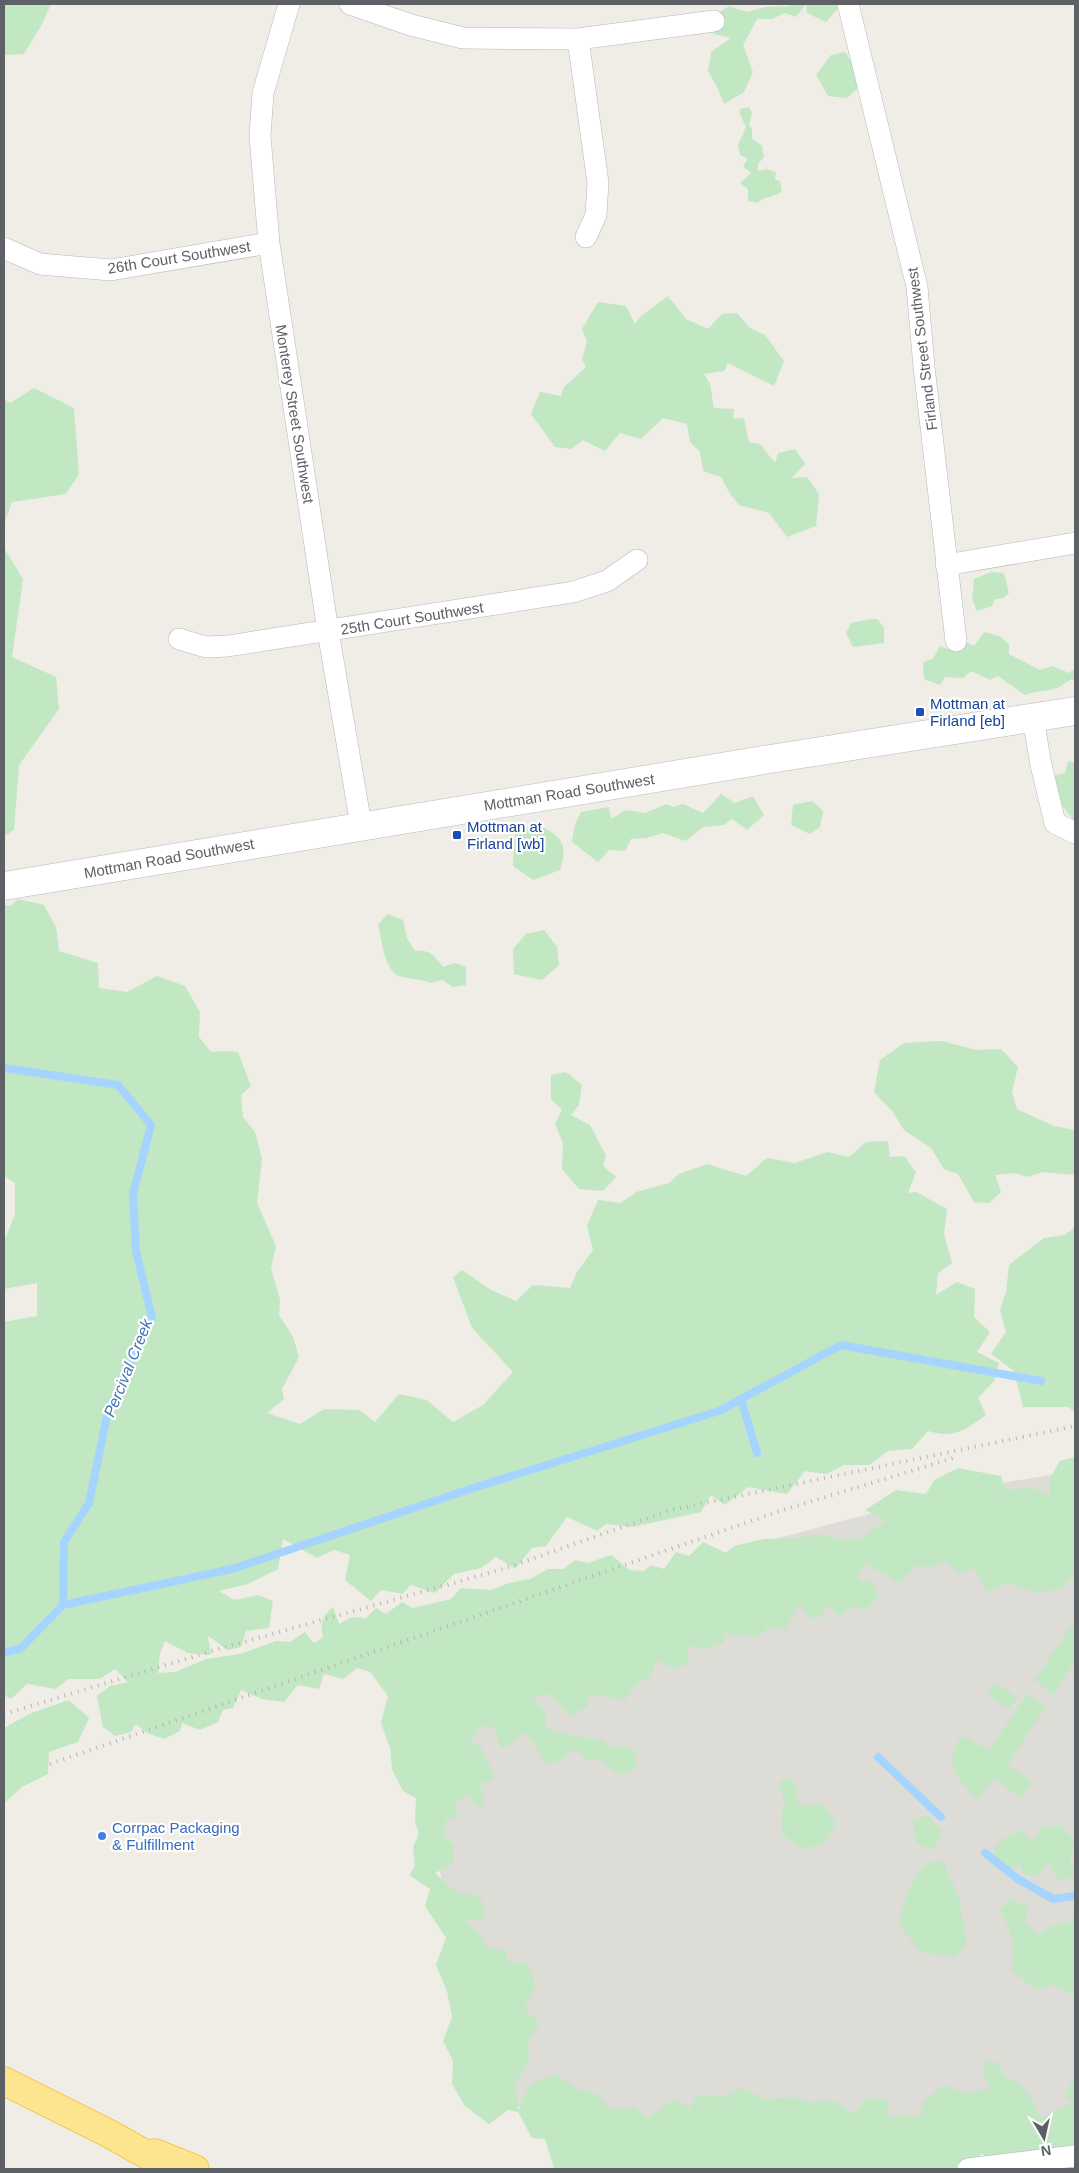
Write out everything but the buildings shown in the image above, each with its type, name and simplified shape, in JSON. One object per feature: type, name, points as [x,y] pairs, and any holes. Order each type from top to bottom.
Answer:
[{"type":"highway","points":[[4,2080],[172,2169]]},
{"type":"highway","points":[[108,2134],[195,2169]]},
{"type":"street","name":"Monterey Street Southwest","points":[[289,4],[263,93],[260,136],[269,243],[328,631],[361,826]]},
{"type":"street","points":[[350,4],[411,25],[463,38],[578,40],[714,21]]},
{"type":"street","name":"Firland Street Southwest","points":[[848,4],[917,288],[924,366],[956,641]]},
{"type":"street","points":[[578,40],[598,184],[596,215],[586,237]]},
{"type":"street","name":"26th Court Southwest","points":[[4,248],[40,264],[111,270],[269,243]]},
{"type":"street","points":[[946,564],[1075,543]]},
{"type":"street","name":"25th Court Southwest","points":[[179,639],[206,647],[228,646],[573,592],[607,581],[637,560]]},
{"type":"street","name":"Mottman Road Southwest","points":[[4,886],[361,826],[1075,711]]},
{"type":"street","points":[[1033,718],[1041,765],[1055,823],[1075,833]]},
{"type":"street","points":[[968,2169],[1075,2156]]},
{"type":"shaded area","points":[[1075,1471],[1075,2127],[634,2169],[484,2088],[397,1660],[557,1597],[959,1490]]},
{"type":"green space","points":[[4,4],[51,4],[41,26],[24,54],[4,55]]},
{"type":"green space","points":[[791,4],[806,4],[796,17],[785,13],[772,19],[757,19],[743,45],[753,72],[744,92],[724,104],[708,71],[711,52],[731,38],[714,34],[711,18],[729,6],[747,12],[765,7],[790,6]]},
{"type":"green space","points":[[806,4],[842,4],[826,22],[807,13]]},
{"type":"green space","points":[[845,52],[858,71],[858,88],[847,98],[828,96],[816,75],[831,55]]},
{"type":"green space","points":[[749,107],[752,113],[749,125],[752,129],[752,138],[762,146],[764,157],[758,164],[758,171],[766,169],[776,172],[775,180],[780,181],[782,191],[757,203],[748,201],[748,189],[740,183],[751,173],[743,166],[748,159],[740,155],[738,145],[746,127],[739,112],[740,109]]},
{"type":"green space","points":[[668,296],[686,319],[708,329],[722,314],[737,313],[750,328],[765,335],[784,361],[774,386],[728,363],[724,371],[704,374],[710,384],[714,408],[734,409],[733,419],[744,418],[749,442],[760,444],[775,463],[778,453],[795,449],[805,464],[792,478],[807,477],[819,494],[816,526],[787,537],[769,513],[739,505],[730,494],[721,477],[703,471],[700,452],[690,442],[687,424],[663,418],[641,439],[620,433],[605,451],[583,440],[571,449],[555,447],[531,414],[540,392],[561,396],[564,387],[586,367],[582,360],[587,341],[582,329],[598,302],[626,306],[635,324],[641,316]]},
{"type":"green space","points":[[34,388],[74,408],[79,474],[66,494],[12,502],[4,525],[4,399],[10,403]]},
{"type":"green space","points":[[4,548],[23,579],[12,657],[56,677],[59,709],[19,765],[14,830],[4,836]]},
{"type":"green space","points":[[991,572],[1004,573],[1009,593],[1003,598],[995,599],[992,606],[977,611],[972,599],[974,579]]},
{"type":"green space","points":[[877,619],[884,627],[884,643],[853,647],[846,633],[851,623]]},
{"type":"green space","points":[[984,632],[999,636],[1009,644],[1009,654],[1040,670],[1052,666],[1068,673],[1075,669],[1075,679],[1053,689],[1025,695],[998,676],[990,680],[971,671],[963,678],[945,677],[940,685],[924,679],[923,662],[933,659],[940,646],[950,650],[963,641],[974,646]]},
{"type":"green space","points":[[1068,761],[1075,763],[1075,822],[1054,795],[1052,776],[1065,773]]},
{"type":"green space","points":[[721,794],[735,803],[753,796],[764,815],[747,830],[732,819],[724,825],[703,827],[686,841],[662,833],[647,838],[631,839],[625,851],[609,850],[598,862],[572,842],[575,824],[581,812],[609,807],[611,819],[626,810],[645,813],[667,804],[673,807],[683,804],[703,813]]},
{"type":"green space","points":[[812,801],[823,811],[820,827],[810,834],[791,825],[793,805]]},
{"type":"green space","points":[[537,824],[561,841],[564,853],[560,870],[533,880],[513,866],[515,834]]},
{"type":"green space","points":[[18,899],[44,905],[56,927],[59,951],[98,963],[99,988],[127,992],[157,976],[185,986],[200,1012],[199,1037],[211,1052],[238,1052],[251,1086],[241,1095],[243,1117],[255,1132],[262,1159],[257,1203],[276,1246],[271,1268],[280,1300],[279,1315],[293,1337],[299,1357],[282,1389],[284,1399],[267,1413],[300,1424],[324,1409],[359,1410],[375,1422],[399,1394],[427,1400],[453,1422],[483,1405],[513,1372],[472,1328],[453,1277],[462,1270],[491,1290],[516,1301],[533,1285],[570,1288],[577,1272],[593,1250],[587,1226],[598,1200],[621,1203],[636,1192],[669,1183],[679,1174],[707,1164],[746,1176],[767,1158],[795,1163],[827,1152],[849,1157],[866,1142],[888,1141],[890,1157],[904,1156],[916,1172],[908,1193],[916,1192],[947,1209],[944,1234],[952,1263],[938,1273],[936,1295],[957,1282],[975,1289],[974,1317],[990,1332],[977,1352],[999,1363],[994,1381],[978,1398],[986,1415],[979,1420],[959,1432],[945,1434],[928,1431],[912,1449],[888,1451],[869,1465],[844,1465],[827,1474],[805,1471],[787,1494],[748,1487],[725,1505],[711,1495],[701,1512],[633,1527],[606,1524],[597,1531],[567,1517],[546,1546],[532,1548],[515,1569],[496,1557],[481,1568],[454,1574],[435,1593],[410,1585],[403,1594],[381,1590],[371,1601],[345,1580],[350,1555],[334,1550],[317,1558],[283,1539],[278,1569],[248,1584],[219,1591],[234,1600],[258,1595],[273,1601],[269,1628],[246,1631],[241,1647],[228,1650],[208,1636],[211,1655],[188,1653],[165,1641],[160,1653],[158,1673],[175,1672],[206,1659],[240,1654],[276,1641],[290,1642],[305,1632],[314,1643],[323,1637],[323,1620],[333,1607],[339,1624],[352,1617],[366,1618],[376,1608],[386,1614],[402,1602],[413,1608],[451,1599],[461,1588],[491,1590],[509,1583],[530,1579],[548,1569],[563,1569],[575,1560],[588,1563],[611,1555],[630,1570],[644,1571],[651,1565],[664,1569],[676,1552],[689,1556],[703,1542],[726,1553],[734,1546],[764,1539],[800,1538],[816,1534],[847,1541],[862,1538],[886,1520],[865,1510],[896,1490],[926,1494],[934,1480],[958,1468],[1001,1476],[1005,1491],[1031,1487],[1050,1496],[1049,1480],[1060,1461],[1075,1457],[1075,1574],[1061,1589],[1035,1593],[1008,1583],[988,1592],[973,1568],[960,1573],[944,1561],[932,1567],[916,1566],[900,1583],[864,1564],[858,1578],[873,1583],[878,1597],[865,1610],[856,1605],[841,1616],[824,1605],[824,1616],[811,1619],[800,1604],[785,1630],[767,1628],[759,1637],[725,1634],[724,1642],[705,1650],[687,1645],[689,1662],[676,1670],[656,1660],[650,1677],[637,1684],[625,1700],[589,1694],[588,1706],[570,1716],[550,1694],[533,1697],[546,1713],[545,1728],[580,1737],[601,1739],[610,1748],[617,1745],[637,1752],[634,1771],[617,1774],[601,1760],[587,1760],[576,1749],[561,1760],[546,1764],[532,1740],[523,1733],[510,1745],[501,1748],[494,1729],[481,1725],[471,1741],[483,1750],[495,1777],[480,1785],[484,1800],[480,1810],[468,1794],[456,1803],[457,1818],[446,1819],[444,1835],[454,1845],[454,1864],[435,1873],[456,1892],[480,1896],[486,1918],[466,1921],[478,1932],[487,1947],[507,1951],[507,1961],[527,1964],[536,1985],[524,2008],[540,2024],[528,2040],[529,2060],[516,2084],[518,2111],[531,2086],[540,2080],[557,2075],[576,2089],[597,2094],[611,2110],[634,2107],[649,2118],[675,2099],[690,2108],[697,2095],[724,2097],[741,2088],[765,2099],[793,2097],[813,2103],[832,2100],[854,2114],[864,2100],[887,2100],[888,2117],[925,2114],[920,2105],[944,2085],[964,2093],[991,2088],[983,2074],[984,2061],[997,2062],[1006,2078],[1019,2083],[1028,2093],[1040,2118],[1074,2102],[1064,2096],[1075,2075],[1075,2169],[999,2169],[981,2153],[975,2169],[554,2168],[545,2139],[532,2138],[518,2112],[508,2110],[489,2124],[465,2106],[452,2084],[453,2061],[443,2041],[452,2017],[447,1991],[436,1965],[446,1938],[425,1906],[430,1889],[409,1875],[415,1866],[413,1847],[419,1834],[415,1822],[416,1798],[403,1791],[392,1769],[390,1748],[381,1723],[388,1696],[370,1672],[357,1668],[343,1679],[324,1674],[319,1689],[298,1685],[284,1702],[262,1699],[241,1690],[233,1708],[223,1710],[218,1722],[200,1730],[182,1723],[180,1731],[164,1739],[147,1733],[136,1724],[131,1732],[115,1736],[103,1727],[97,1696],[110,1686],[128,1682],[115,1669],[100,1679],[68,1679],[56,1689],[27,1684],[11,1699],[4,1695],[4,1322],[37,1316],[37,1283],[4,1289],[4,1242],[15,1214],[15,1183],[4,1176],[4,905],[10,906]]},
{"type":"green space","points":[[387,914],[403,920],[407,938],[415,951],[425,951],[432,954],[443,967],[455,963],[466,967],[466,985],[453,987],[442,980],[430,983],[399,976],[394,972],[384,954],[378,925]]},
{"type":"green space","points":[[544,930],[557,947],[559,965],[542,980],[514,974],[513,949],[526,934]]},
{"type":"green space","points":[[942,1041],[976,1050],[1001,1049],[1018,1067],[1012,1092],[1017,1109],[1054,1126],[1075,1130],[1075,1175],[1043,1172],[1027,1177],[1014,1173],[995,1175],[1001,1192],[989,1203],[974,1202],[958,1174],[944,1169],[931,1148],[904,1130],[893,1112],[874,1092],[880,1060],[904,1043]]},
{"type":"green space","points":[[566,1072],[582,1085],[579,1105],[571,1115],[590,1125],[606,1156],[603,1166],[616,1177],[603,1191],[579,1189],[562,1169],[563,1143],[555,1124],[562,1110],[551,1099],[551,1075]]},
{"type":"green space","points":[[1075,1227],[1075,1413],[1069,1407],[1023,1407],[1014,1371],[991,1354],[1006,1332],[1000,1310],[1006,1292],[1009,1265],[1044,1238],[1065,1235]]},
{"type":"green space","points":[[1075,1620],[1075,1661],[1053,1695],[1035,1680]]},
{"type":"green space","points":[[994,1684],[998,1684],[1017,1698],[1009,1709],[991,1698],[988,1694]]},
{"type":"green space","points":[[1027,1694],[1046,1706],[1007,1765],[1033,1781],[1021,1798],[994,1778],[979,1797],[974,1796],[954,1770],[952,1760],[956,1745],[962,1737],[965,1737],[989,1751]]},
{"type":"green space","points":[[69,1700],[89,1718],[78,1742],[49,1752],[48,1774],[22,1787],[4,1803],[4,1728],[31,1713]]},
{"type":"green space","points":[[791,1778],[798,1790],[795,1799],[803,1806],[823,1804],[836,1823],[824,1844],[802,1849],[782,1834],[781,1815],[786,1800],[783,1798],[779,1782]]},
{"type":"green space","points":[[929,1815],[942,1833],[933,1849],[917,1844],[912,1821]]},
{"type":"green space","points":[[1062,1826],[1075,1841],[1069,1860],[1075,1867],[1075,1876],[1062,1881],[1053,1873],[1049,1862],[1038,1877],[1023,1874],[1021,1864],[1006,1874],[992,1865],[992,1857],[996,1846],[1008,1836],[1021,1830],[1033,1842],[1043,1827]]},
{"type":"green space","points":[[943,1861],[959,1898],[967,1944],[954,1957],[921,1952],[899,1925],[908,1892],[916,1875],[927,1864]]},
{"type":"green space","points":[[1009,1899],[1027,1906],[1026,1923],[1038,1935],[1054,1925],[1069,1923],[1072,1916],[1075,1916],[1075,1996],[1053,1985],[1037,1990],[1012,1971],[1013,1954],[1010,1932],[999,1911]]},
{"type":"waterway","name":"Percival Creek","points":[[4,1068],[118,1085],[151,1125],[133,1194],[136,1251],[152,1318],[108,1411],[89,1503],[64,1542],[63,1605],[20,1649],[4,1652]]},
{"type":"waterway","points":[[63,1605],[232,1569],[470,1489],[719,1411],[841,1345],[1041,1381]]},
{"type":"waterway","points":[[741,1399],[757,1453]]},
{"type":"waterway","points":[[878,1757],[941,1817]]},
{"type":"waterway","points":[[985,1853],[1018,1879],[1053,1899],[1075,1896]]},
{"type":"railway","points":[[4,1714],[212,1651],[503,1569],[671,1510],[1075,1426]]},
{"type":"railway","points":[[50,1764],[786,1509],[957,1457]]},
{"type":"place","name":"Mottman at Firland [eb]","points":[[920,712]]},
{"type":"place","name":"Mottman at Firland [wb]","points":[[457,835]]},
{"type":"place","name":"Corrpac Packaging & Fulfillment","points":[[102,1836]]}]
